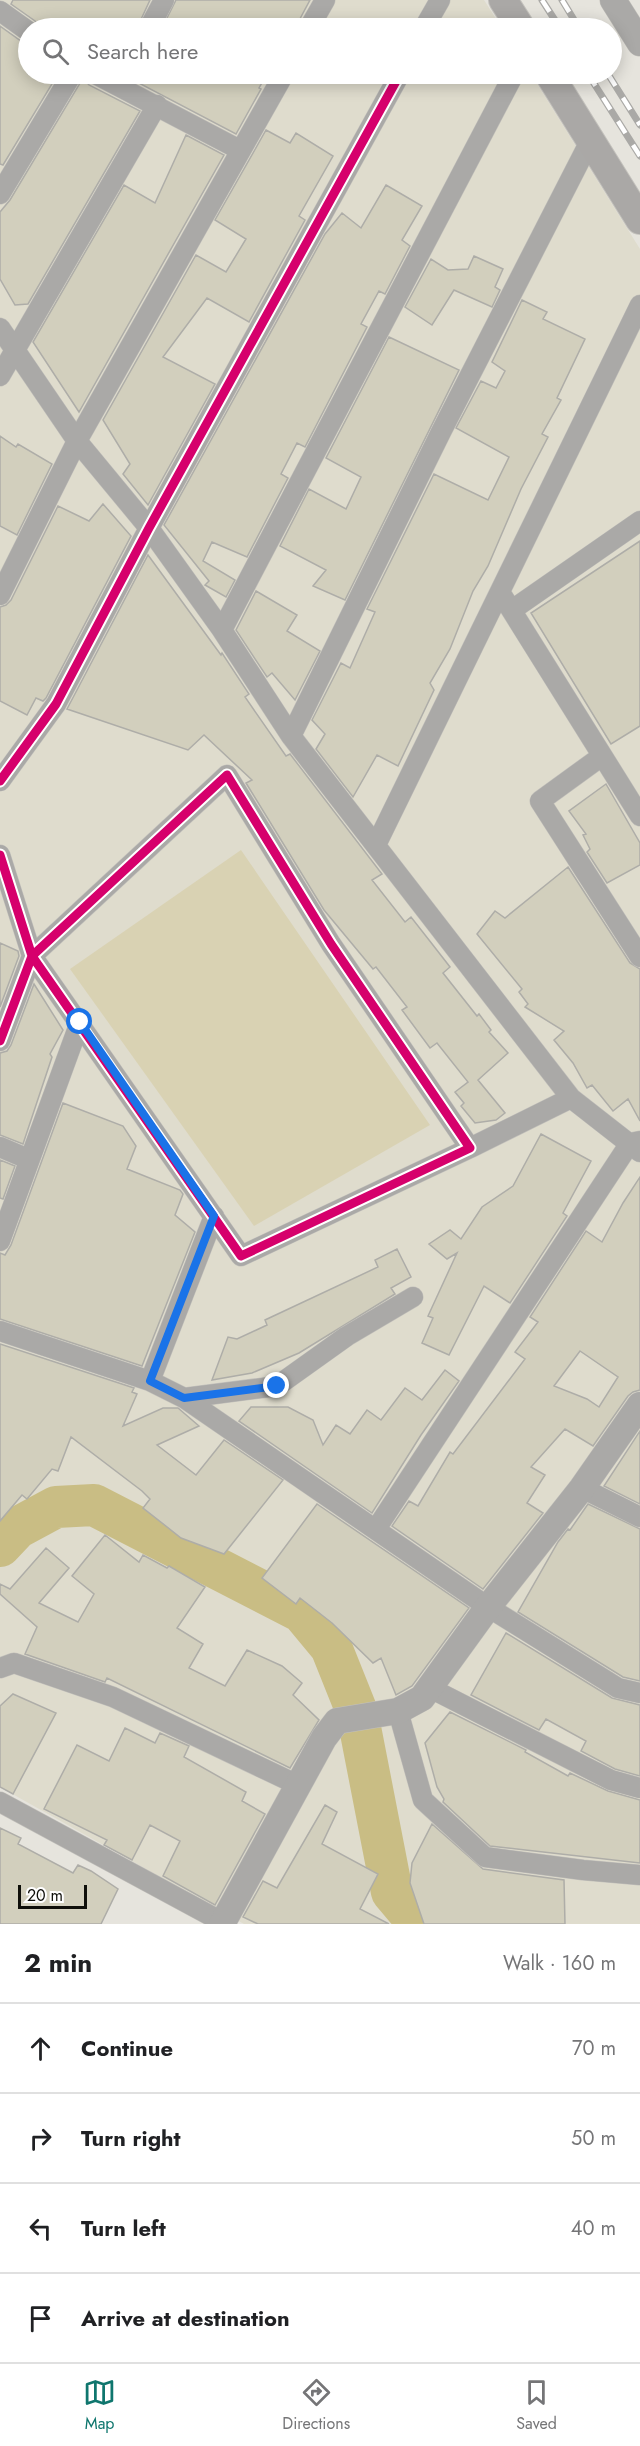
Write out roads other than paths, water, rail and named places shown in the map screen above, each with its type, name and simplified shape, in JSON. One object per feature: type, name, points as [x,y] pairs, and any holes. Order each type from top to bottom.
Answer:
[{"type":"main road","points":[[503,0],[515,18]]},
{"type":"main road","points":[[555,84],[640,220]]},
{"type":"street","points":[[4,0],[0,9],[18,23]]},
{"type":"street","points":[[154,18],[164,0]]},
{"type":"street","points":[[315,18],[325,0]]},
{"type":"street","points":[[430,18],[440,0]]},
{"type":"street","points":[[613,0],[640,43]]},
{"type":"street","points":[[0,194],[66,84]]},
{"type":"street","points":[[130,84],[157,105],[240,150]]},
{"type":"street","points":[[0,595],[77,441],[278,84]]},
{"type":"street","points":[[0,782],[56,704],[149,528],[394,84]]},
{"type":"street","points":[[222,630],[509,84]]},
{"type":"street","points":[[0,375],[157,105]]},
{"type":"street","points":[[291,736],[441,432],[590,141]]},
{"type":"street","points":[[376,845],[640,304]]},
{"type":"street","points":[[0,328],[77,441],[149,528],[222,630],[291,736],[571,1098],[637,1145],[376,1529]]},
{"type":"street","points":[[512,610],[640,521]]},
{"type":"street","points":[[500,592],[640,816]]},
{"type":"street","points":[[602,756],[540,801],[640,957]]},
{"type":"street","points":[[0,1041],[32,956],[227,775],[331,944],[470,1148]]},
{"type":"street","points":[[0,855],[32,956],[241,1256],[571,1098]]},
{"type":"street","points":[[0,1241],[28,1159],[80,1022]]},
{"type":"street","points":[[0,1148],[28,1159]]},
{"type":"street","points":[[150,1381],[214,1216]]},
{"type":"street","points":[[184,1398],[277,1386],[347,1336],[412,1297]]},
{"type":"street","points":[[0,1331],[150,1381],[184,1398],[488,1607],[618,1688],[640,1693]]},
{"type":"street","points":[[0,1802],[224,1924],[324,1738],[338,1721],[392,1712],[422,1698],[488,1607],[582,1488],[640,1405]]},
{"type":"street","points":[[582,1488],[640,1517]]},
{"type":"street","points":[[0,1668],[14,1663],[113,1697],[298,1785]]},
{"type":"street","points":[[430,1688],[611,1780],[640,1788]]},
{"type":"street","points":[[392,1712],[423,1800],[486,1857],[640,1875]]},
{"type":"waterway","points":[[0,1546],[17,1528],[56,1507],[94,1505],[302,1612],[331,1647],[357,1712],[392,1892],[419,1924]]},
{"type":"railway","points":[[542,0],[554,18]]},
{"type":"railway","points":[[562,0],[573,18]]},
{"type":"railway","points":[[594,84],[640,156]]},
{"type":"railway","points":[[614,84],[640,125]]}]
